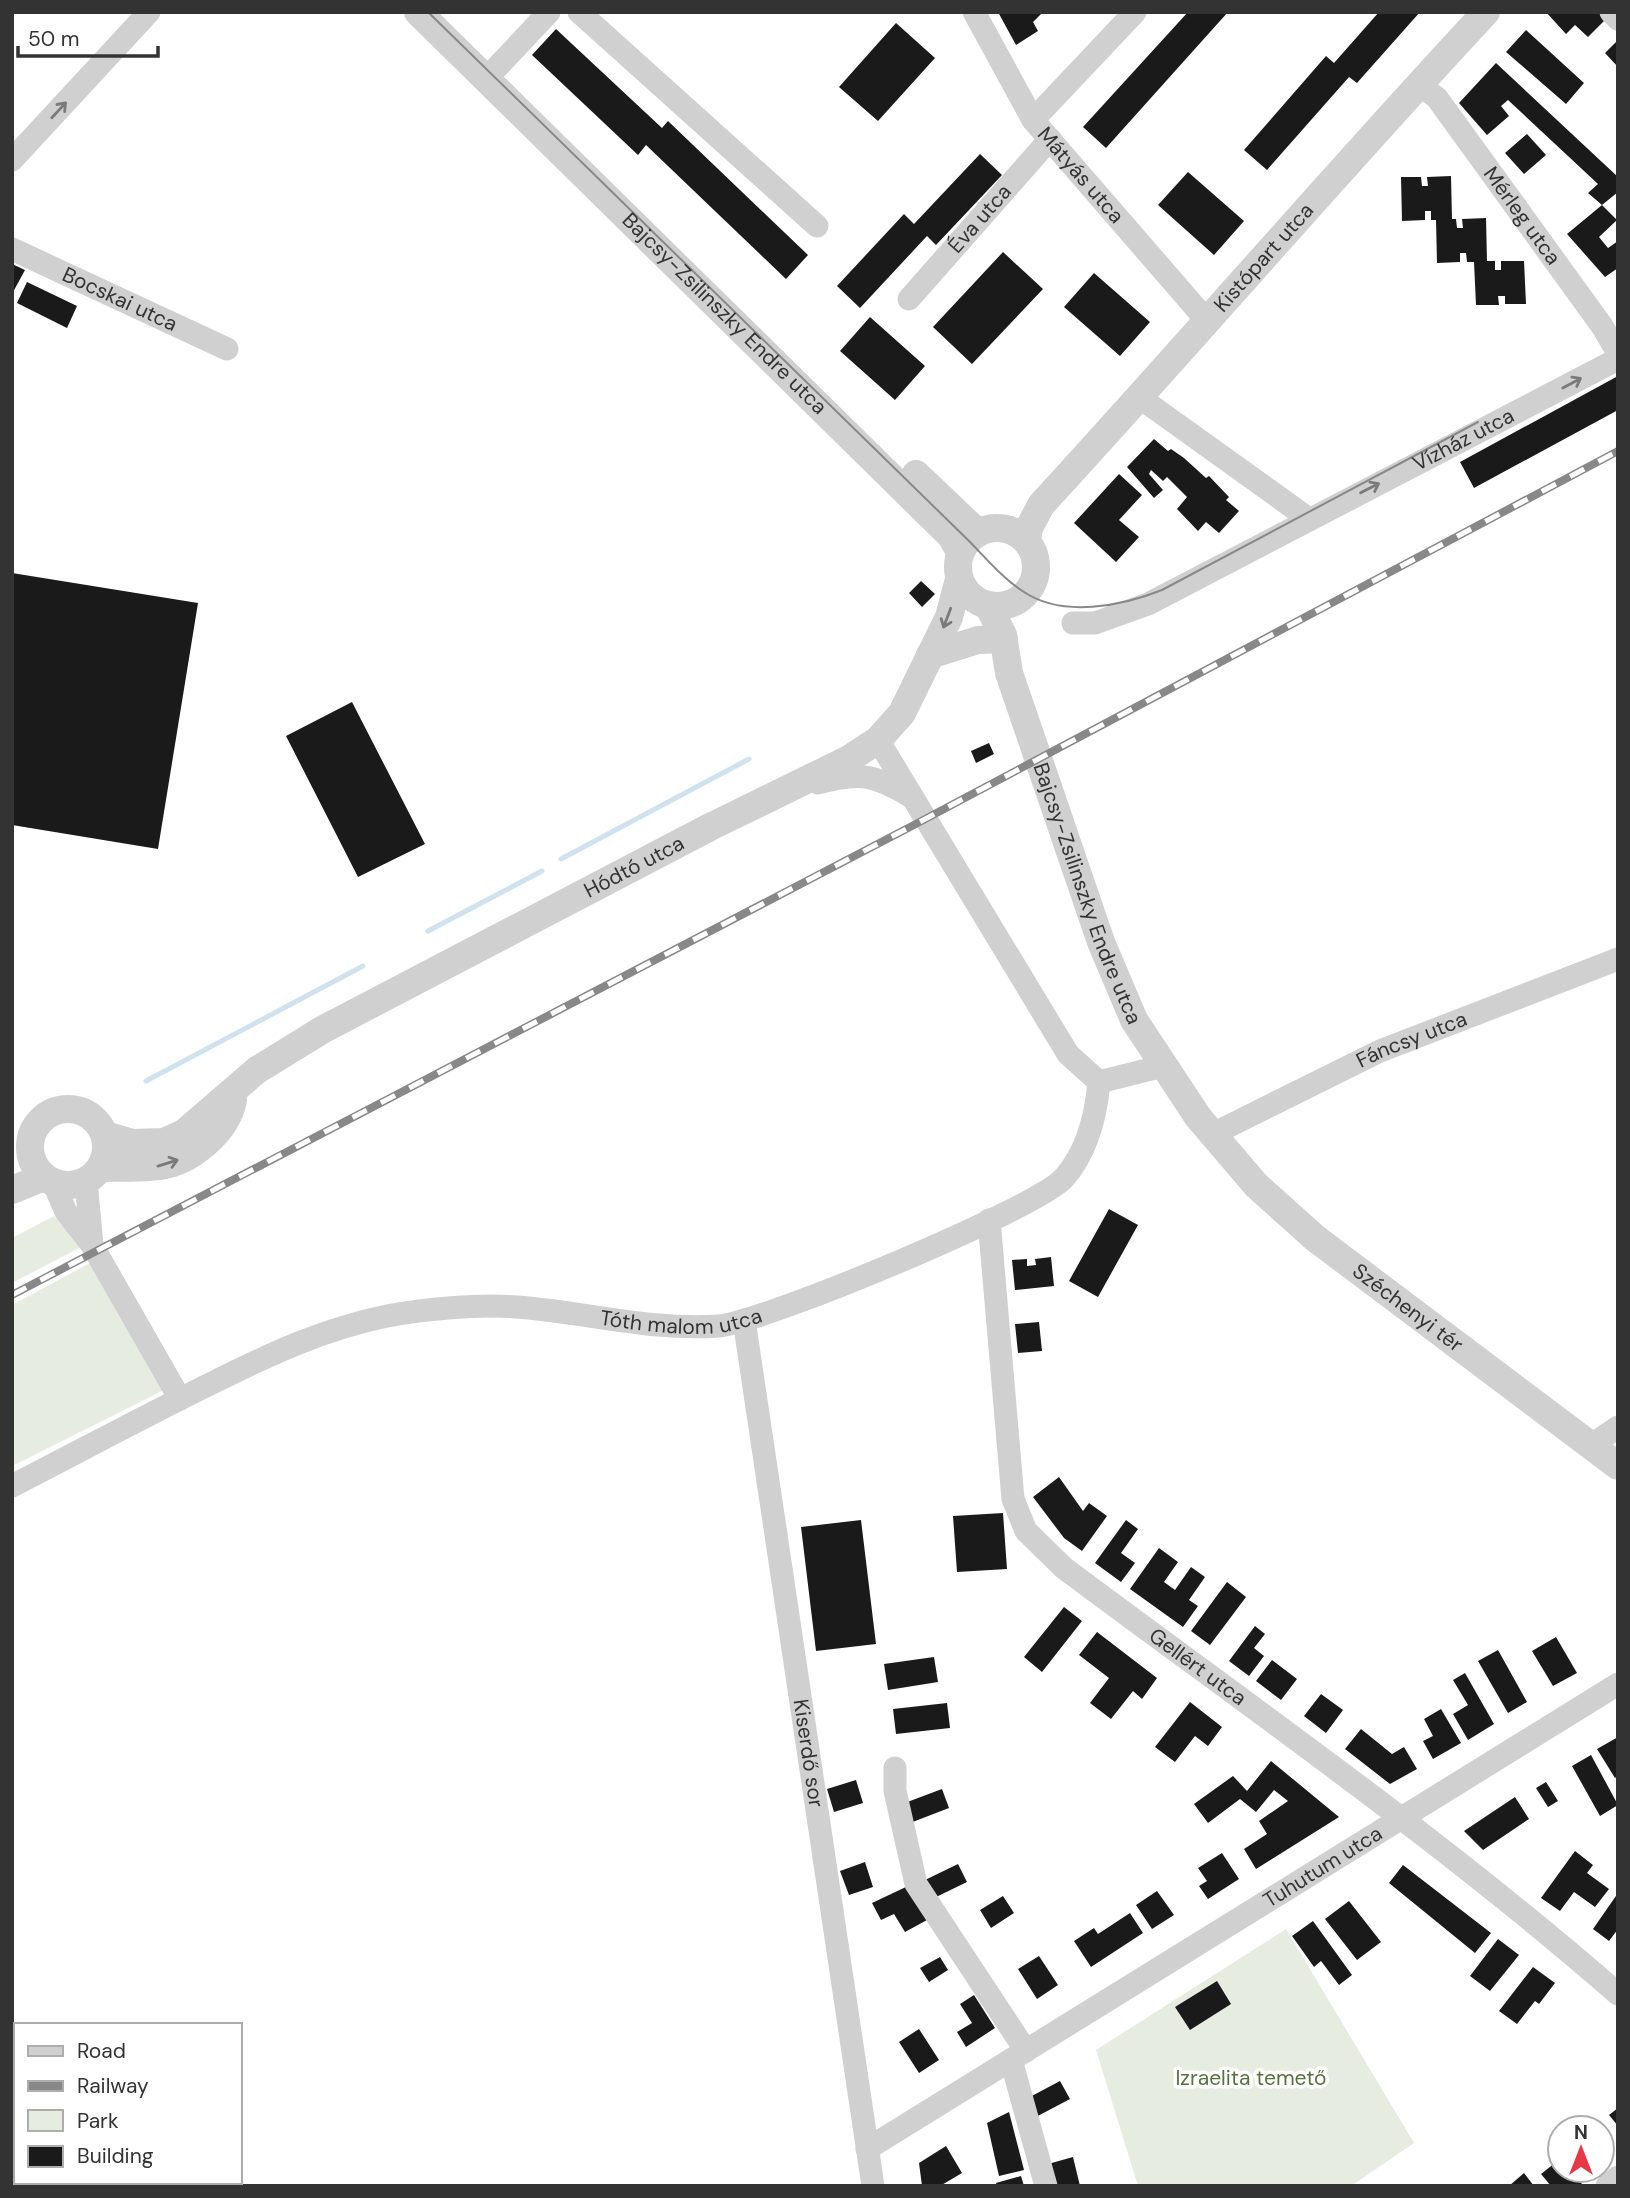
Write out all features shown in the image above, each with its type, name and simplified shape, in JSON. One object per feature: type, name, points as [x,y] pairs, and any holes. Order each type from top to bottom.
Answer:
[{"type":"street","points":[[12,160],[149,12]]},
{"type":"street","name":"Bajcsy-Zsilinszky Endre utca","points":[[418,12],[491,74]]},
{"type":"street","name":"Bajcsy-Zsilinszky Endre utca","points":[[437,12],[491,74],[951,536],[975,548]]},
{"type":"street","points":[[491,74],[549,12]]},
{"type":"street","points":[[579,12],[817,226]]},
{"type":"street","name":"Mátyás utca","points":[[974,12],[1033,120],[1208,323]]},
{"type":"street","points":[[1033,120],[1135,12]]},
{"type":"street","name":"Kistópart utca","points":[[1027,540],[1029,528],[1041,505],[1486,12]]},
{"type":"street","points":[[1611,12],[1618,19]]},
{"type":"street","name":"Mérleg utca","points":[[1419,84],[1437,98],[1602,326],[1618,353]]},
{"type":"street","name":"Éva utca","points":[[909,299],[1050,139]]},
{"type":"street","name":"Bocskai utca","points":[[12,249],[227,349]]},
{"type":"street","name":"Vízház utca","points":[[1073,623],[1094,624],[1124,615],[1618,359]]},
{"type":"street","points":[[1139,397],[1309,519]]},
{"type":"street","name":"Kistópart utca","points":[[975,548],[1041,505]]},
{"type":"street","points":[[1027,540],[1035,559],[1036,572],[1026,594],[1002,604],[965,591],[975,548],[1027,540]]},
{"type":"street","name":"Hódtó utca","points":[[105,1135],[132,1143],[164,1142],[184,1133],[257,1070],[322,1030],[849,759],[878,740],[902,713],[949,617],[975,548]]},
{"type":"street","name":"Bajcsy-Zsilinszky Endre utca","points":[[1002,604],[1003,637],[1009,673],[1082,895],[1134,1020],[1163,1066],[1213,1134]]},
{"type":"street","points":[[930,655],[978,640],[1003,637]]},
{"type":"street","points":[[878,740],[1068,1054],[1099,1082],[1163,1066]]},
{"type":"street","points":[[781,792],[859,775],[883,779],[912,797]]},
{"type":"street","name":"Fáncsy utca","points":[[1213,1134],[1380,1051],[1618,958]]},
{"type":"street","name":"Tóth malom utca","points":[[12,1486],[180,1399],[319,1333],[390,1315],[514,1307],[615,1322],[687,1327],[723,1325],[855,1280],[989,1220],[1063,1180],[1085,1145],[1096,1110],[1099,1082]]},
{"type":"street","name":"Hódtó utca","points":[[93,1174],[175,1162],[211,1139],[231,1112],[234,1091]]},
{"type":"street","points":[[92,1245],[93,1174],[107,1146],[105,1135],[92,1117],[83,1111],[65,1109],[47,1115],[38,1123],[21,1154],[48,1180],[66,1212],[92,1245],[180,1399]]},
{"type":"street","name":"Széchenyi tér","points":[[1213,1134],[1256,1185],[1315,1238],[1618,1466]]},
{"type":"street","points":[[12,1190],[48,1180],[66,1185],[93,1174]]},
{"type":"street","name":"Gellért utca","points":[[989,1220],[1013,1499],[1026,1531],[1064,1568],[1400,1820],[1563,1947],[1618,1994]]},
{"type":"street","name":"Kiserdő sor","points":[[744,1320],[873,2186]]},
{"type":"street","points":[[1590,1446],[1618,1427]]},
{"type":"street","name":"Tuhutum utca","points":[[867,2149],[1618,1684]]},
{"type":"street","points":[[894,1768],[894,1791],[916,1884],[1019,2056],[1046,2186]]},
{"type":"street","points":[[1607,2186],[1618,2177]]},
{"type":"green space","points":[[54,1216],[81,1247],[12,1283],[12,1238]]},
{"type":"green space","points":[[90,1263],[164,1390],[12,1466],[12,1305]]},
{"type":"green space","name":"Izraelita temető","points":[[1286,1929],[1414,2143],[1351,2186],[1138,2186],[1096,2050]]},
{"type":"building","points":[[998,12],[1043,12],[1033,22],[1038,31],[1016,45]]},
{"type":"building","points":[[1188,12],[1228,12],[1106,148],[1083,127]]},
{"type":"building","points":[[1379,12],[1420,12],[1357,83],[1349,77],[1267,170],[1244,150],[1326,56],[1334,63]]},
{"type":"building","points":[[1546,12],[1603,12],[1608,17],[1588,37],[1575,25],[1566,34]]},
{"type":"building","points":[[896,23],[935,58],[878,121],[839,87]]},
{"type":"building","points":[[556,29],[662,128],[668,121],[808,255],[786,279],[646,145],[638,155],[532,55]]},
{"type":"building","points":[[1526,30],[1584,83],[1566,104],[1506,52]]},
{"type":"building","points":[[1618,40],[1618,67],[1605,53]]},
{"type":"building","points":[[1496,63],[1618,177],[1618,192],[1602,205],[1588,193],[1598,184],[1508,100],[1501,106],[1509,116],[1487,135],[1459,103]]},
{"type":"building","points":[[1527,134],[1546,155],[1524,174],[1505,153]]},
{"type":"building","points":[[980,154],[1002,175],[936,245],[927,236],[860,308],[837,286],[904,214],[914,224]]},
{"type":"building","points":[[1188,172],[1244,221],[1214,255],[1158,205]]},
{"type":"building","points":[[1451,176],[1452,219],[1456,219],[1457,228],[1463,228],[1462,219],[1486,218],[1487,261],[1495,261],[1495,270],[1501,270],[1501,261],[1524,261],[1526,304],[1505,304],[1505,296],[1498,296],[1499,305],[1476,305],[1474,262],[1467,262],[1466,253],[1460,253],[1460,262],[1437,263],[1436,220],[1431,220],[1431,211],[1425,211],[1425,220],[1402,221],[1401,177],[1421,177],[1422,186],[1428,186],[1427,177]]},
{"type":"building","points":[[1602,205],[1617,220],[1599,237],[1608,248],[1618,241],[1618,268],[1605,277],[1567,234]]},
{"type":"building","points":[[1003,252],[1043,289],[972,364],[933,327]]},
{"type":"building","points":[[12,264],[25,270],[12,294]]},
{"type":"building","points":[[1094,273],[1150,322],[1120,356],[1064,307]]},
{"type":"building","points":[[27,282],[77,306],[67,328],[17,303]]},
{"type":"building","points":[[870,317],[925,366],[895,400],[840,351]]},
{"type":"building","points":[[1618,376],[1618,410],[1474,488],[1460,462]]},
{"type":"building","points":[[1154,439],[1168,451],[1171,449],[1184,458],[1206,478],[1209,476],[1229,497],[1226,500],[1239,511],[1219,533],[1206,522],[1198,531],[1177,509],[1187,497],[1167,477],[1163,481],[1151,470],[1149,474],[1163,490],[1154,498],[1127,467]]},
{"type":"building","points":[[1119,474],[1142,495],[1119,520],[1139,537],[1116,562],[1074,523]]},
{"type":"building","points":[[12,573],[198,603],[158,849],[12,825]]},
{"type":"building","points":[[921,581],[935,594],[922,607],[909,593]]},
{"type":"building","points":[[352,702],[425,844],[358,877],[286,736]]},
{"type":"building","points":[[989,743],[994,754],[976,763],[971,751]]},
{"type":"building","points":[[1109,1209],[1138,1225],[1098,1297],[1069,1281]]},
{"type":"building","points":[[1051,1257],[1054,1286],[1015,1290],[1012,1260],[1027,1259],[1027,1266],[1036,1265],[1035,1259]]},
{"type":"building","points":[[1039,1322],[1042,1351],[1018,1353],[1015,1324]]},
{"type":"building","points":[[1059,1477],[1083,1511],[1089,1503],[1107,1516],[1082,1551],[1064,1538],[1033,1497]]},
{"type":"building","points":[[1003,1513],[1007,1569],[957,1572],[953,1516]]},
{"type":"building","points":[[861,1520],[876,1644],[816,1651],[801,1527]]},
{"type":"building","points":[[1126,1520],[1138,1529],[1121,1553],[1135,1563],[1121,1582],[1095,1563]]},
{"type":"building","points":[[1159,1548],[1178,1562],[1164,1582],[1175,1590],[1191,1567],[1205,1577],[1189,1600],[1198,1606],[1183,1627],[1130,1589]]},
{"type":"building","points":[[1227,1582],[1246,1597],[1210,1645],[1191,1631]]},
{"type":"building","points":[[1064,1607],[1082,1621],[1042,1672],[1024,1657]]},
{"type":"building","points":[[1255,1626],[1265,1634],[1254,1648],[1264,1656],[1249,1676],[1229,1661]]},
{"type":"building","points":[[1097,1632],[1157,1678],[1142,1699],[1133,1691],[1111,1719],[1090,1703],[1109,1678],[1079,1655]]},
{"type":"building","points":[[1556,1637],[1577,1673],[1553,1686],[1532,1651]]},
{"type":"building","points":[[1498,1650],[1527,1702],[1508,1713],[1478,1661]]},
{"type":"building","points":[[934,1657],[938,1682],[888,1690],[884,1664]]},
{"type":"building","points":[[1272,1660],[1297,1679],[1281,1700],[1256,1681]]},
{"type":"building","points":[[1465,1673],[1494,1724],[1468,1740],[1453,1714],[1468,1705],[1453,1680]]},
{"type":"building","points":[[1321,1694],[1343,1710],[1326,1733],[1304,1716]]},
{"type":"building","points":[[1190,1702],[1222,1727],[1208,1746],[1195,1736],[1175,1762],[1155,1747]]},
{"type":"building","points":[[947,1703],[950,1728],[896,1734],[893,1709]]},
{"type":"building","points":[[1441,1709],[1461,1743],[1433,1759],[1423,1741],[1433,1736],[1424,1719]]},
{"type":"building","points":[[1361,1729],[1392,1754],[1404,1747],[1417,1769],[1390,1784],[1345,1749]]},
{"type":"building","points":[[1618,1737],[1618,1776],[1615,1778],[1597,1749]]},
{"type":"building","points":[[1591,1755],[1618,1805],[1600,1816],[1572,1766]]},
{"type":"building","points":[[1271,1761],[1339,1817],[1256,1869],[1244,1849],[1267,1834],[1259,1821],[1288,1801],[1274,1790],[1256,1812],[1240,1799],[1208,1823],[1194,1804],[1233,1776],[1247,1791]]},
{"type":"building","points":[[856,1780],[863,1803],[834,1812],[827,1789]]},
{"type":"building","points":[[1546,1782],[1558,1801],[1548,1807],[1536,1788]]},
{"type":"building","points":[[942,1789],[949,1808],[910,1823],[902,1804]]},
{"type":"building","points":[[1515,1797],[1529,1819],[1483,1850],[1464,1831]]},
{"type":"building","points":[[1575,1851],[1593,1865],[1587,1873],[1609,1889],[1595,1907],[1574,1892],[1560,1911],[1541,1898]]},
{"type":"building","points":[[1222,1853],[1239,1879],[1208,1899],[1199,1886],[1207,1881],[1198,1868]]},
{"type":"building","points":[[865,1862],[873,1887],[849,1895],[840,1871]]},
{"type":"building","points":[[958,1864],[967,1882],[934,1898],[925,1880]]},
{"type":"building","points":[[1403,1865],[1491,1933],[1475,1953],[1389,1883]]},
{"type":"building","points":[[908,1886],[927,1920],[905,1932],[894,1914],[881,1920],[872,1903]]},
{"type":"building","points":[[1157,1891],[1174,1915],[1152,1929],[1136,1905]]},
{"type":"building","points":[[1618,1893],[1618,1929],[1609,1941],[1593,1929]]},
{"type":"building","points":[[1003,1896],[1014,1913],[991,1928],[980,1910]]},
{"type":"building","points":[[1349,1901],[1381,1942],[1357,1960],[1325,1919]]},
{"type":"building","points":[[1130,1913],[1143,1933],[1091,1967],[1074,1941],[1094,1928],[1098,1934]]},
{"type":"building","points":[[1313,1921],[1352,1975],[1339,1985],[1321,1961],[1314,1967],[1292,1936]]},
{"type":"building","points":[[1498,1939],[1519,1955],[1490,1991],[1470,1976]]},
{"type":"building","points":[[1039,1956],[1058,1985],[1037,1999],[1018,1969]]},
{"type":"building","points":[[940,1957],[948,1970],[929,1982],[920,1968]]},
{"type":"building","points":[[1533,1967],[1555,1983],[1539,2004],[1535,2001],[1517,2024],[1499,2011]]},
{"type":"building","points":[[1217,1981],[1231,2004],[1190,2030],[1175,2007]]},
{"type":"building","points":[[974,1995],[995,2028],[966,2047],[957,2032],[972,2023],[960,2004]]},
{"type":"building","points":[[919,2029],[939,2060],[919,2073],[899,2042]]},
{"type":"building","points":[[1060,2081],[1070,2099],[1034,2118],[1028,2098]]},
{"type":"building","points":[[1618,2108],[1618,2126],[1616,2114],[1610,2114]]},
{"type":"building","points":[[1009,2112],[1024,2170],[999,2176],[987,2123]]},
{"type":"building","points":[[946,2146],[962,2173],[940,2186],[922,2186],[919,2163]]},
{"type":"building","points":[[1073,2157],[1080,2186],[1054,2186],[1048,2164]]},
{"type":"building","points":[[1524,2173],[1534,2186],[1509,2186]]},
{"type":"building","points":[[1021,2176],[1024,2186],[997,2186],[996,2183]]},
{"type":"building","points":[[1549,2184],[1582,2184],[1580,2186]]},
{"type":"waterway","points":[[561,859],[749,759]]},
{"type":"waterway","points":[[428,931],[542,871]]},
{"type":"waterway","points":[[146,1081],[363,966]]},
{"type":"tram line","points":[[428,12],[1002,575],[1016,587],[1039,600],[1056,605],[1093,607],[1129,601],[1162,590],[1478,422]]},
{"type":"railway","points":[[12,1295],[912,826],[1618,451]]}]
